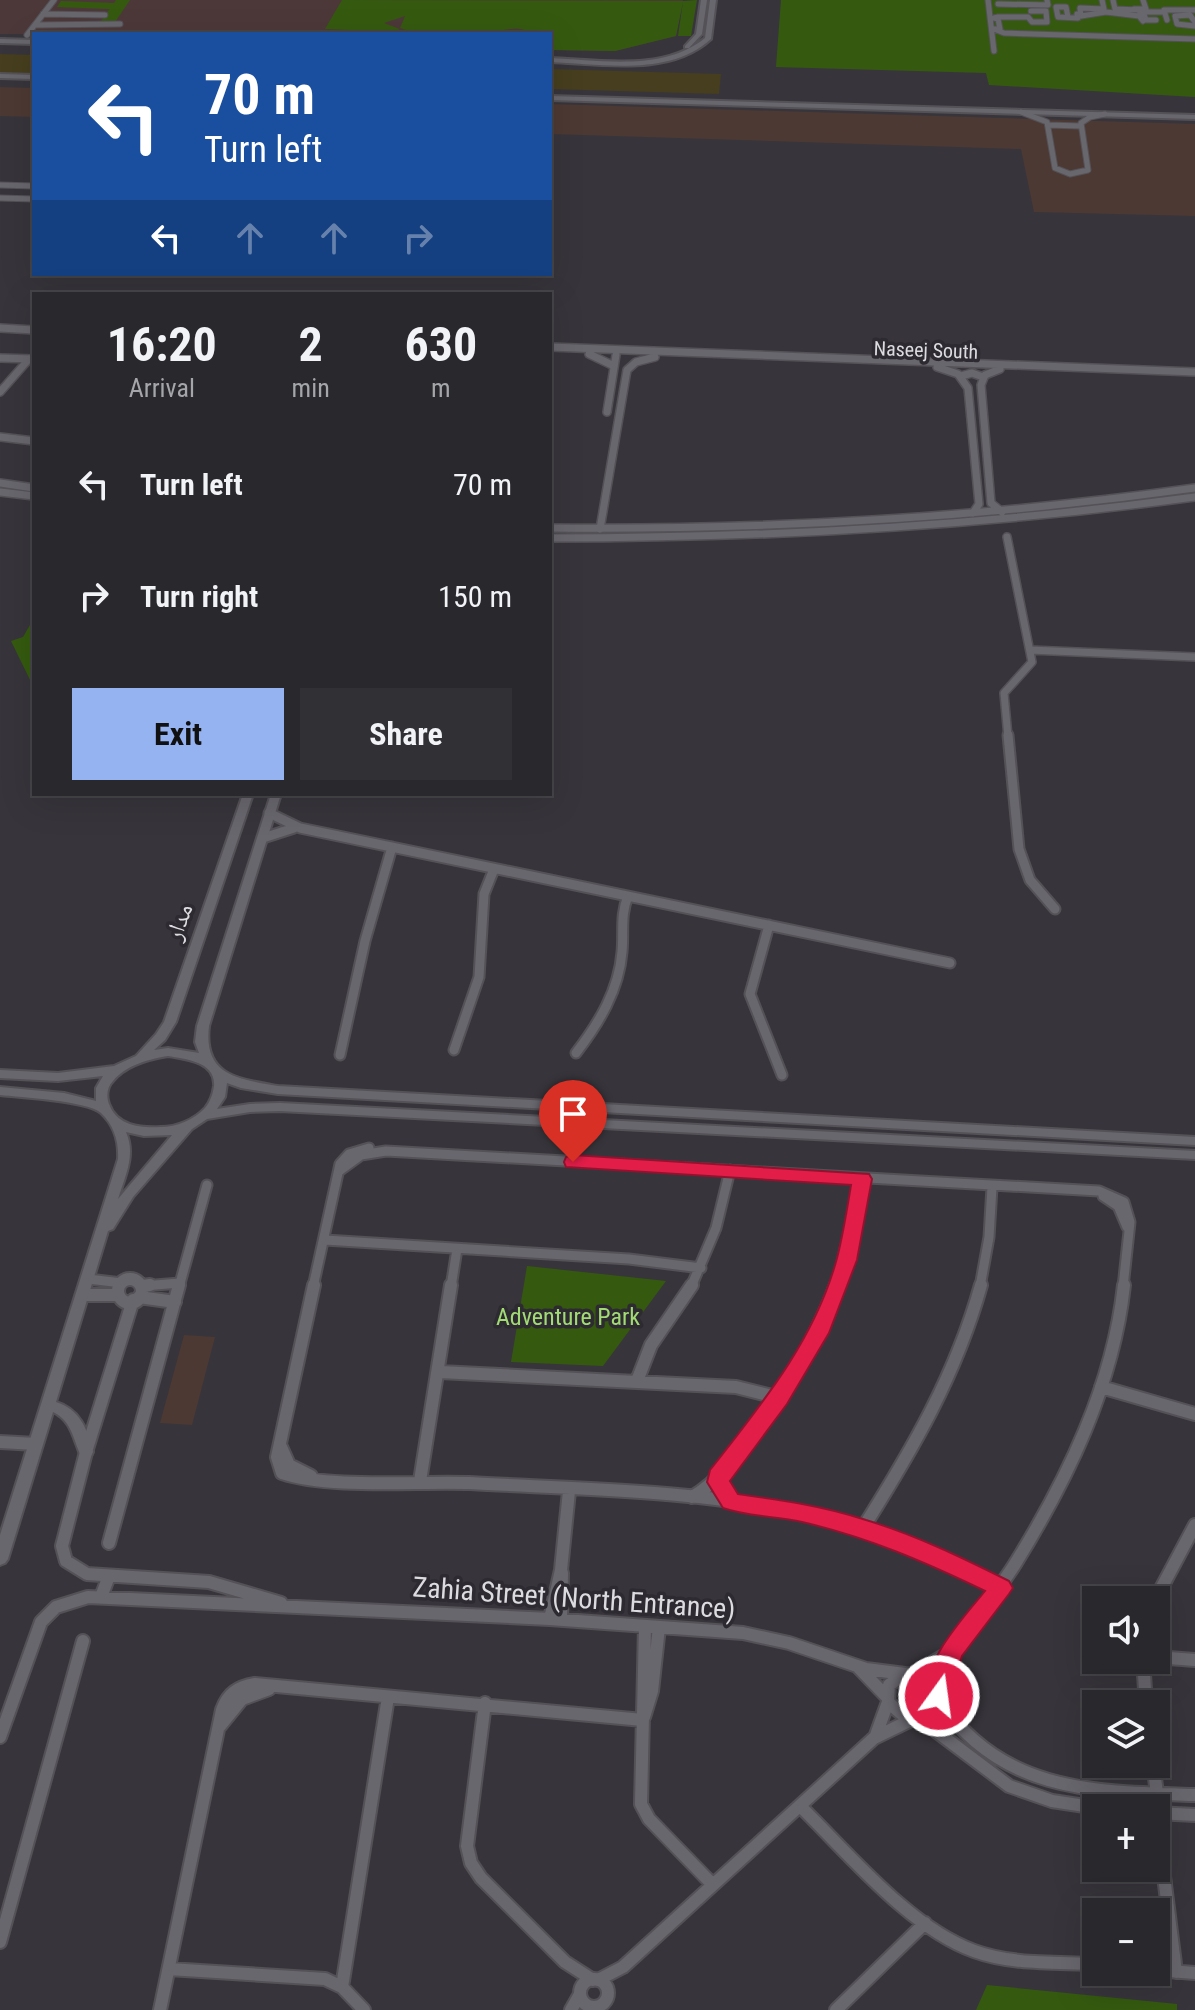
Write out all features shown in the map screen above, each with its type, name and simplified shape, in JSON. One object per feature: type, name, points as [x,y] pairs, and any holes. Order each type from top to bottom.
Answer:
[{"type":"street","points":[[27,35],[54,0]]},
{"type":"street","points":[[552,58],[639,58],[682,50],[698,38],[704,0]]},
{"type":"street","points":[[552,58],[640,62],[685,54],[708,39],[713,0]]},
{"type":"street","points":[[989,1],[1020,4],[1028,0]]},
{"type":"street","points":[[998,4],[1048,5],[1047,0]]},
{"type":"street","points":[[1074,0],[1079,13]]},
{"type":"street","points":[[1102,0],[1104,8]]},
{"type":"street","points":[[1113,0],[1114,8]]},
{"type":"street","points":[[1067,12],[1078,18],[1080,8],[1146,9],[1143,0]]},
{"type":"street","points":[[989,1],[1022,1]]},
{"type":"street","points":[[989,1],[994,51]]},
{"type":"street","points":[[1056,12],[1114,13],[1139,16],[1143,21],[1139,10],[1114,8]]},
{"type":"street","points":[[1166,16],[1168,9],[1195,10]]},
{"type":"street","points":[[990,15],[1046,11],[1047,22],[1032,22],[1028,17],[994,18],[998,19],[1000,29],[994,29],[1004,33],[1195,39]]},
{"type":"street","points":[[43,14],[105,15]]},
{"type":"street","points":[[1032,14],[1044,17]]},
{"type":"street","points":[[1176,20],[1175,16],[1190,15],[1195,24]]},
{"type":"street","points":[[1145,16],[1166,16],[1181,26],[1195,24]]},
{"type":"street","points":[[1186,17],[1188,23],[1195,24]]},
{"type":"street","points":[[35,25],[120,24]]},
{"type":"street","points":[[1102,28],[1103,36]]},
{"type":"street","points":[[1125,28],[1127,37]]},
{"type":"street","points":[[992,34],[1195,39]]},
{"type":"street","points":[[0,43],[32,44]]},
{"type":"street","points":[[0,79],[32,80]]},
{"type":"street","points":[[552,95],[1109,114],[1195,114]]},
{"type":"street","points":[[552,95],[1195,114]]},
{"type":"street","points":[[1018,111],[1038,116],[1049,125],[1055,168],[1070,174],[1088,170],[1080,126]]},
{"type":"street","points":[[1080,126],[1086,119],[1109,114]]},
{"type":"street","points":[[1049,125],[1080,126]]},
{"type":"street","points":[[0,185],[32,186]]},
{"type":"street","points":[[0,198],[32,199]]},
{"type":"street","points":[[0,331],[32,332]]},
{"type":"street","points":[[552,350],[589,354],[633,364]]},
{"type":"street","points":[[552,350],[1195,374]]},
{"type":"street","name":"Naseej South","points":[[615,360],[655,357],[1195,374]]},
{"type":"street","name":"Naseej South","points":[[633,364],[655,357]]},
{"type":"street","points":[[0,358],[32,359]]},
{"type":"street","points":[[0,392],[32,359]]},
{"type":"street","points":[[607,412],[615,360]]},
{"type":"street","points":[[600,529],[619,404],[627,370],[633,364]]},
{"type":"street","points":[[937,367],[961,376],[972,373],[983,377],[1000,369]]},
{"type":"street","points":[[961,376],[968,388],[979,506],[973,514]]},
{"type":"street","points":[[983,377],[983,429],[992,506]]},
{"type":"street","points":[[983,429],[994,435]]},
{"type":"street","points":[[0,437],[32,441]]},
{"type":"street","points":[[987,466],[995,463]]},
{"type":"street","points":[[0,483],[32,488]]},
{"type":"street","points":[[1117,499],[1135,488]]},
{"type":"street","points":[[552,528],[793,524],[973,514],[1195,488]]},
{"type":"street","points":[[0,492],[32,496]]},
{"type":"street","points":[[552,538],[716,537],[896,528],[1077,512],[1195,497]]},
{"type":"street","points":[[979,506],[992,506],[1002,512]]},
{"type":"street","points":[[1007,537],[1030,650],[1029,667],[1008,683],[1004,693],[1017,834],[1030,880],[1055,909]]},
{"type":"street","points":[[1030,650],[1195,657]]},
{"type":"street","name":"مدار","points":[[141,1057],[161,1037],[170,1022],[247,796]]},
{"type":"street","points":[[275,796],[203,1026],[201,1042],[208,1062],[220,1075],[241,1084],[278,1090],[1195,1141]]},
{"type":"street","points":[[269,813],[300,828],[950,963]]},
{"type":"street","points":[[263,838],[300,828]]},
{"type":"street","points":[[340,1055],[365,941],[392,847]]},
{"type":"street","points":[[454,1050],[479,977],[484,894],[494,869]]},
{"type":"street","points":[[576,1053],[597,1024],[612,994],[620,964],[622,912],[628,896]]},
{"type":"street","points":[[769,925],[750,994],[782,1075]]},
{"type":"street","points":[[0,1074],[58,1077],[117,1070],[141,1057],[177,1052],[208,1062]]},
{"type":"street","points":[[0,1559],[124,1159],[125,1144],[116,1123],[104,1108],[103,1089],[117,1070]]},
{"type":"street","points":[[207,1115],[220,1099],[223,1087],[220,1075]]},
{"type":"street","points":[[0,1091],[50,1094],[104,1108]]},
{"type":"street","points":[[90,1272],[121,1202],[188,1126],[207,1115],[250,1108],[280,1107],[1195,1155]]},
{"type":"street","points":[[116,1123],[131,1130],[150,1133],[188,1126]]},
{"type":"street","points":[[571,2010],[584,1983],[623,1967],[874,1738],[933,1713],[939,1698],[941,1677],[952,1651],[1001,1588],[1064,1481],[1101,1387],[1122,1296],[1128,1228],[1122,1211],[1114,1202],[1084,1192],[386,1151],[361,1155],[339,1171],[276,1463],[282,1473],[295,1479],[420,1481],[689,1498],[798,1511],[863,1528],[933,1555],[1001,1588]]},
{"type":"street","points":[[637,1381],[641,1362],[674,1315],[701,1268],[720,1219],[730,1170]]},
{"type":"street","points":[[689,1498],[706,1489],[718,1476],[780,1398],[818,1333],[851,1245],[862,1179]]},
{"type":"street","points":[[109,1543],[207,1185]]},
{"type":"street","points":[[863,1528],[932,1417],[972,1324],[989,1247],[992,1187]]},
{"type":"street","points":[[325,1240],[654,1261],[701,1268]]},
{"type":"street","points":[[420,1481],[440,1372],[457,1249]]},
{"type":"street","points":[[90,1272],[122,1283],[134,1281],[138,1294],[86,1452],[62,1546],[63,1554],[79,1572],[198,1581],[284,1604]]},
{"type":"street","points":[[116,1295],[122,1283]]},
{"type":"street","points":[[83,1295],[116,1295],[125,1301],[138,1294],[180,1283]]},
{"type":"street","points":[[138,1294],[175,1302]]},
{"type":"street","points":[[440,1372],[747,1389],[780,1398]]},
{"type":"street","points":[[1101,1387],[1195,1414]]},
{"type":"street","points":[[48,1406],[59,1406],[69,1412],[86,1452]]},
{"type":"street","points":[[0,1442],[36,1444]]},
{"type":"street","points":[[718,1476],[721,1489],[731,1502]]},
{"type":"street","points":[[556,1619],[564,1588],[561,1570],[569,1491]]},
{"type":"street","points":[[1162,1586],[1195,1525]]},
{"type":"street","points":[[101,1597],[109,1576]]},
{"type":"street","points":[[189,1602],[198,1592],[198,1581]]},
{"type":"street","points":[[0,1737],[41,1622],[66,1601],[101,1597],[257,1606],[284,1604]]},
{"type":"street","name":"Zahia Street (North Entrance)","points":[[284,1604],[556,1619],[766,1637],[812,1649],[856,1666]]},
{"type":"street","points":[[645,1626],[641,1804],[649,1819],[713,1885]]},
{"type":"street","points":[[643,1720],[652,1691],[659,1627]]},
{"type":"street","points":[[0,1942],[83,1641]]},
{"type":"street","points":[[874,1738],[893,1680],[952,1651]]},
{"type":"street","points":[[1170,1658],[1195,1660]]},
{"type":"street","points":[[856,1666],[929,1680],[939,1698],[970,1735],[998,1759],[1025,1775],[1070,1787],[1195,1795]]},
{"type":"street","points":[[856,1666],[898,1714],[917,1719],[946,1734],[981,1767],[1012,1788],[1048,1801],[1082,1806]]},
{"type":"street","points":[[160,2010],[220,1726],[242,1699],[271,1688],[485,1703],[643,1720]]},
{"type":"street","points":[[342,1987],[388,1697]]},
{"type":"street","points":[[485,1703],[468,1855],[475,1871],[565,1962],[605,1985],[601,2005]]},
{"type":"street","points":[[1155,1778],[1157,1793]]},
{"type":"street","points":[[801,1807],[925,1923],[949,1940],[976,1952],[1082,1963]]},
{"type":"street","points":[[1170,1814],[1195,1815]]},
{"type":"street","points":[[1165,1882],[1176,1972]]},
{"type":"street","points":[[836,2010],[925,1923]]},
{"type":"street","points":[[565,1962],[584,2003],[601,2005]]},
{"type":"street","points":[[601,2005],[623,1967]]},
{"type":"street","points":[[169,1969],[315,1978],[342,1987],[364,2010]]},
{"type":"street","points":[[1170,1971],[1195,1973]]},
{"type":"shaded area","points":[[0,0],[683,0],[676,36],[615,51],[552,50],[552,32],[0,34]]},
{"type":"shaded area","points":[[0,87],[32,88],[32,117],[0,116]]},
{"type":"shaded area","points":[[552,104],[1195,124],[1195,216],[1034,212],[1021,149],[552,134]]},
{"type":"shaded area","points":[[184,1335],[215,1337],[192,1425],[160,1423]]},
{"type":"green space","points":[[116,0],[130,0],[115,22],[107,22],[103,26],[44,23],[99,22],[109,14],[105,14],[110,9],[57,7],[61,1],[114,3]]},
{"type":"green space","points":[[342,0],[697,0],[691,36],[678,36],[683,2],[676,36],[615,51],[552,50],[552,32],[511,29],[493,32],[418,32],[400,28],[405,16],[384,23],[400,29],[395,32],[325,29]]},
{"type":"green space","points":[[781,0],[1195,0],[1195,97],[989,85],[986,73],[776,67]]},
{"type":"green space","points":[[32,621],[32,684],[11,641],[23,637]]},
{"type":"green space","name":"Adventure Park","points":[[527,1266],[666,1281],[603,1366],[511,1362]]},
{"type":"green space","points":[[987,1985],[1177,2004],[1177,2010],[976,2010]]},
{"type":"sand","points":[[0,54],[32,55],[32,74],[0,73]]},
{"type":"sand","points":[[552,69],[721,74],[719,94],[552,89]]},
{"type":"route","points":[[573,1162],[862,1179],[847,1260],[818,1333],[780,1398],[718,1476],[718,1482],[731,1502],[798,1511],[863,1528],[933,1555],[1001,1588],[952,1651],[941,1677],[939,1696]]}]
